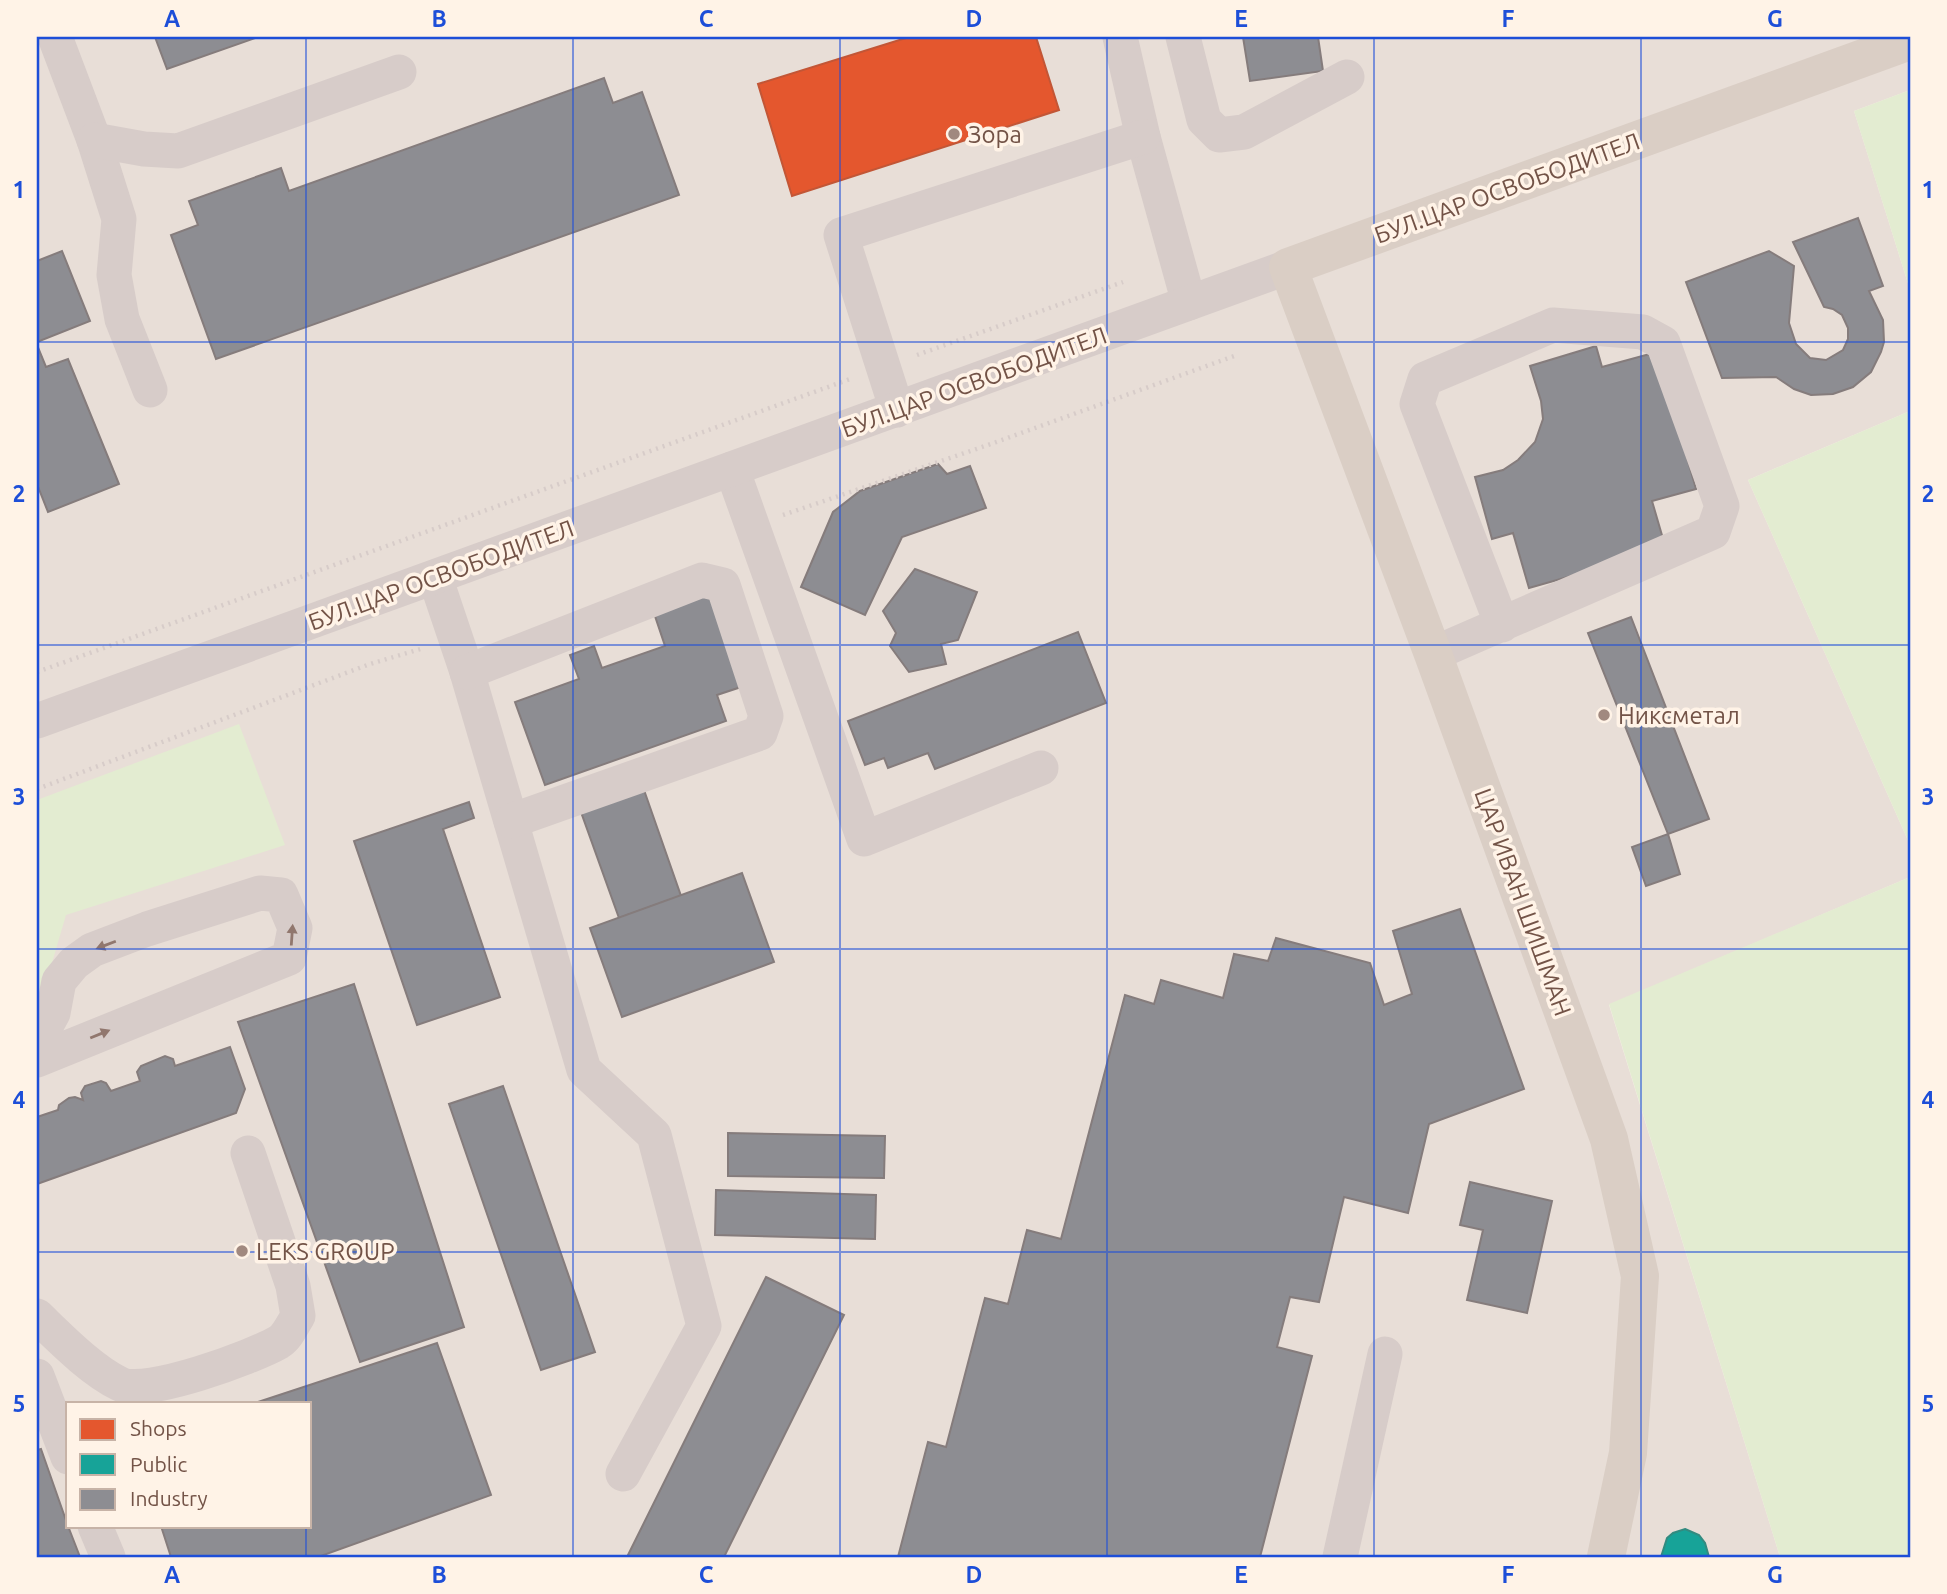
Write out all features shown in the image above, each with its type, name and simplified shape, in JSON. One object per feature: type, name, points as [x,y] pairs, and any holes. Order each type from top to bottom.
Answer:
[{"type":"main road","name":"БУЛ.ЦАР ОСВОБОДИТЕЛ","points":[[1288,267],[1910,41]]},
{"type":"main road","name":"ЦАР ИВАН ШИШМАН","points":[[1288,267],[1433,654],[1609,1139],[1640,1276],[1628,1452],[1606,1557]]},
{"type":"street","points":[[55,37],[94,140],[119,219],[114,275],[122,319],[150,390]]},
{"type":"street","points":[[1119,37],[1143,137],[1189,303]]},
{"type":"street","points":[[1183,37],[1205,120],[1219,135],[1244,132],[1347,77]]},
{"type":"street","points":[[94,140],[144,149],[177,151],[399,72]]},
{"type":"street","points":[[897,410],[841,235],[1143,137]]},
{"type":"street","name":"БУЛ.ЦАР ОСВОБОДИТЕЛ","points":[[37,721],[1288,267]]},
{"type":"street","points":[[1433,654],[1502,625],[1713,532],[1722,506],[1663,343],[1643,332],[1553,325],[1425,379],[1417,404],[1502,625]]},
{"type":"street","points":[[732,469],[864,839],[1041,768]]},
{"type":"street","points":[[435,577],[467,672],[584,1070],[654,1135],[704,1326],[623,1474]]},
{"type":"street","points":[[467,672],[702,580],[723,585],[765,716],[760,733],[511,821]]},
{"type":"street","points":[[37,1042],[52,1013],[59,981],[74,964],[92,950],[147,929],[260,893],[281,895],[295,928],[289,958],[37,1060]]},
{"type":"street","points":[[37,1316],[78,1355],[122,1386],[165,1383],[224,1366],[281,1340],[298,1316],[293,1286],[248,1153]]},
{"type":"street","points":[[1340,1557],[1385,1354]]},
{"type":"street","points":[[37,1376],[66,1452]]},
{"type":"street","points":[[96,1528],[108,1557]]},
{"type":"path","points":[[906,359],[1123,282]]},
{"type":"path","points":[[37,672],[855,378]]},
{"type":"shaded area","points":[[37,37],[1910,37],[1910,90],[1854,111],[1910,290],[1910,411],[1748,480],[1910,845],[1910,877],[1609,1005],[1780,1557],[37,1557]]},
{"type":"green space","points":[[1910,90],[1910,290],[1854,111]]},
{"type":"green space","points":[[1910,411],[1910,845],[1748,480]]},
{"type":"green space","points":[[239,724],[285,845],[66,915],[37,1014],[37,800]]},
{"type":"green space","points":[[1910,877],[1910,1557],[1780,1557],[1609,1004]]},
{"type":"building: Shops","points":[[909,37],[1036,37],[1059,110],[792,196],[758,84]]},
{"type":"building: Public","points":[[1685,1529],[1699,1535],[1705,1543],[1709,1557],[1661,1557],[1667,1538]]},
{"type":"building: Industry","points":[[155,37],[258,37],[167,69]]},
{"type":"building: Industry","points":[[1243,37],[1318,37],[1323,71],[1250,81]]},
{"type":"building: Industry","points":[[604,78],[613,103],[642,92],[679,195],[216,359],[171,235],[198,225],[189,201],[281,168],[289,191]]},
{"type":"building: Industry","points":[[1858,218],[1883,286],[1869,291],[1883,320],[1884,342],[1871,372],[1853,387],[1833,394],[1811,395],[1794,389],[1776,377],[1722,378],[1686,282],[1769,251],[1794,266],[1789,323],[1796,344],[1810,358],[1826,360],[1843,350],[1848,339],[1848,328],[1842,315],[1824,307],[1793,242]]},
{"type":"building: Industry","points":[[62,251],[90,321],[37,342],[37,261]]},
{"type":"building: Industry","points":[[37,345],[46,367],[68,359],[119,484],[48,512],[37,484]]},
{"type":"building: Industry","points":[[1596,346],[1602,367],[1657,352],[1696,489],[1652,501],[1666,549],[1529,588],[1513,533],[1492,539],[1475,477],[1503,470],[1518,460],[1535,442],[1543,419],[1541,401],[1530,366]]},
{"type":"building: Industry","points":[[938,464],[947,474],[970,466],[986,508],[902,537],[865,615],[801,587],[833,512],[860,491]]},
{"type":"building: Industry","points":[[915,569],[977,592],[958,640],[941,644],[946,664],[909,672],[890,646],[896,633],[883,611]]},
{"type":"building: Industry","points":[[714,592],[747,685],[717,695],[726,721],[545,785],[515,702],[579,679],[570,655],[594,646],[602,668],[665,646],[654,613]]},
{"type":"building: Industry","points":[[1631,617],[1709,819],[1668,834],[1588,633]]},
{"type":"building: Industry","points":[[1078,632],[1106,703],[935,769],[928,753],[888,768],[884,758],[865,765],[848,721]]},
{"type":"building: Industry","points":[[644,790],[681,896],[619,918],[581,812]]},
{"type":"building: Industry","points":[[469,802],[474,818],[443,829],[500,997],[417,1025],[354,841]]},
{"type":"building: Industry","points":[[1668,834],[1680,874],[1646,886],[1632,847]]},
{"type":"building: Industry","points":[[742,873],[774,962],[622,1017],[590,928]]},
{"type":"building: Industry","points":[[1460,909],[1524,1089],[1429,1124],[1408,1213],[1344,1197],[1319,1302],[1290,1297],[1277,1347],[1312,1356],[1260,1557],[898,1557],[928,1442],[946,1447],[985,1298],[1008,1304],[1027,1230],[1061,1239],[1125,995],[1154,1004],[1161,980],[1223,998],[1234,954],[1268,961],[1276,938],[1370,963],[1384,1005],[1412,994],[1393,931]]},
{"type":"building: Industry","points":[[354,984],[464,1327],[360,1362],[238,1022]]},
{"type":"building: Industry","points":[[230,1047],[245,1089],[236,1113],[37,1184],[37,1117],[58,1110],[59,1105],[69,1098],[83,1100],[81,1093],[85,1086],[101,1081],[106,1083],[111,1091],[140,1081],[137,1072],[141,1066],[165,1056],[173,1059],[175,1066]]},
{"type":"building: Industry","points":[[503,1086],[595,1352],[541,1370],[449,1104]]},
{"type":"building: Industry","points":[[728,1133],[885,1136],[884,1178],[728,1176]]},
{"type":"building: Industry","points":[[1470,1182],[1552,1201],[1527,1313],[1467,1300],[1483,1230],[1460,1225]]},
{"type":"building: Industry","points":[[716,1190],[876,1195],[875,1239],[715,1235]]},
{"type":"building: Industry","points":[[766,1277],[844,1315],[724,1557],[627,1557]]},
{"type":"building: Industry","points":[[437,1343],[491,1495],[318,1557],[171,1557],[162,1528],[312,1528],[312,1402],[258,1402]]},
{"type":"building: Industry","points":[[41,1449],[66,1520],[66,1528],[69,1528],[80,1557],[37,1557],[37,1450]]},
{"type":"place","name":"Зора","points":[[954,134]]},
{"type":"place","name":"Никсметал","points":[[1604,715]]},
{"type":"place","name":"LEKS GROUP","points":[[242,1251]]}]
